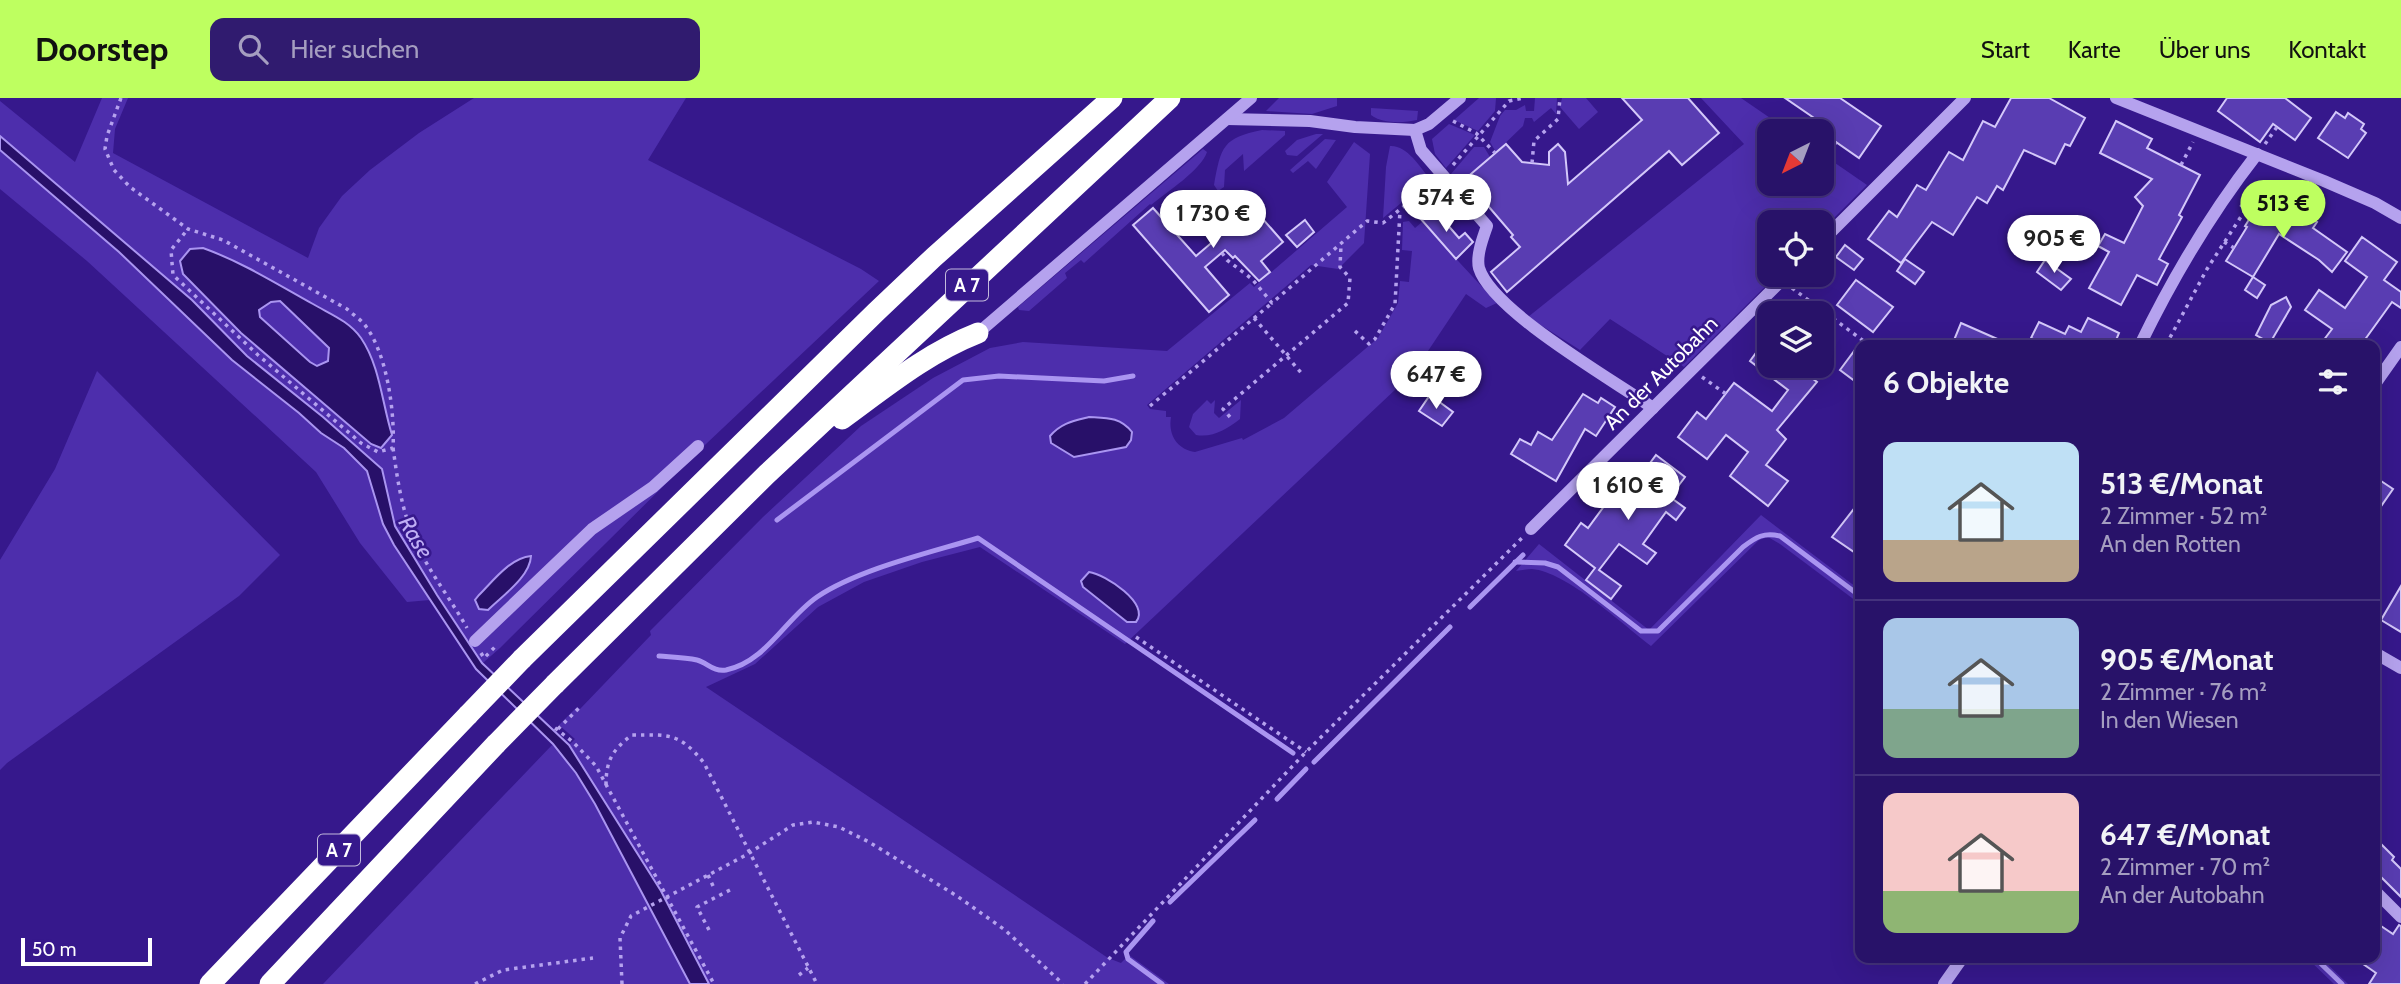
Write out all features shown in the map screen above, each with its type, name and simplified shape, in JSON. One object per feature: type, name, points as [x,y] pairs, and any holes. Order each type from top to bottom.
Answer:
[{"type":"highway","name":"A 7","points":[[210,984],[522,659],[895,293],[1112,98]]},
{"type":"highway","name":"A 7","points":[[270,984],[496,744],[767,474],[962,289],[1170,98]]},
{"type":"highway","points":[[767,474],[923,359],[978,333]]},
{"type":"street","points":[[978,333],[1251,98]]},
{"type":"street","points":[[1227,119],[1310,121],[1415,130],[1429,124],[1460,98]]},
{"type":"street","points":[[1834,229],[1965,98]]},
{"type":"street","points":[[2116,98],[2375,203],[2401,218]]},
{"type":"street","points":[[1415,130],[1421,150],[1487,226],[1478,260],[1479,269],[1492,290],[1514,313],[1653,408]]},
{"type":"street","points":[[2143,340],[2174,280],[2226,194],[2257,154]]},
{"type":"street","name":"An der Autobahn","points":[[1531,528],[1776,287]]},
{"type":"street","points":[[2380,377],[2401,347]]},
{"type":"street","points":[[475,641],[592,529],[653,487],[698,446]]},
{"type":"street","points":[[2380,656],[2401,668]]},
{"type":"street","points":[[2380,896],[2401,917]]},
{"type":"street","points":[[1944,984],[1959,963]]},
{"type":"path","points":[[121,98],[105,149],[114,170],[130,187],[188,229],[223,240],[347,309],[363,323],[377,344],[390,395],[398,488],[412,534],[465,623]]},
{"type":"path","points":[[1532,163],[1534,141],[1558,119],[1560,98]]},
{"type":"path","points":[[1455,122],[1476,133],[1495,153]]},
{"type":"path","points":[[2181,165],[2199,131]]},
{"type":"path","points":[[2169,340],[2224,242],[2246,209],[2226,194]]},
{"type":"path","points":[[1355,331],[1369,344],[1375,339],[1395,303],[1400,210]]},
{"type":"path","points":[[1197,221],[1213,242]]},
{"type":"path","points":[[1150,406],[1367,221],[1375,223]]},
{"type":"path","points":[[188,229],[171,250],[173,275],[258,355],[361,443],[378,452],[393,447]]},
{"type":"path","points":[[2224,242],[2234,248]]},
{"type":"path","points":[[1230,417],[1223,410],[1348,303],[1350,278],[1340,267],[1342,243]]},
{"type":"path","points":[[1222,253],[1252,279],[1272,303]]},
{"type":"path","points":[[1796,287],[1863,340]]},
{"type":"path","points":[[1254,318],[1303,375]]},
{"type":"path","points":[[1692,369],[1726,394]]},
{"type":"path","points":[[1085,984],[1306,752],[1531,528]]},
{"type":"path","points":[[1136,638],[1306,752]]},
{"type":"path","points":[[484,658],[496,646]]},
{"type":"path","points":[[579,708],[557,728],[596,766],[714,984]]},
{"type":"path","points":[[606,785],[606,768],[612,753],[632,735],[672,736],[692,748],[704,763],[817,984]]},
{"type":"path","points":[[622,984],[621,938],[631,916],[749,853],[793,825],[813,822],[839,827],[880,848],[957,895],[1005,930],[1063,984]]},
{"type":"path","points":[[708,875],[714,888]]},
{"type":"path","points":[[709,930],[697,907],[730,890]]},
{"type":"path","points":[[475,984],[503,970],[593,958]]},
{"type":"path","points":[[799,975],[808,968]]},
{"type":"shaded area","points":[[102,98],[128,98],[115,129],[113,153],[308,258],[319,228],[342,196],[370,170],[419,133],[474,98],[686,98],[648,160],[861,269],[879,281],[706,444],[476,669],[430,600],[407,602],[360,543],[316,472],[87,261],[0,189],[0,150],[33,178],[41,170],[0,136],[0,101],[75,162]]},
{"type":"shaded area","points":[[1279,98],[1337,98],[1337,106],[1312,114],[1266,111]]},
{"type":"shaded area","points":[[1479,98],[1496,98],[1495,111],[1478,131],[1454,120]]},
{"type":"shaded area","points":[[1535,98],[1557,98],[1556,114],[1551,108],[1534,122],[1532,118],[1525,118],[1523,126],[1496,152],[1490,142],[1500,116],[1505,110],[1516,110],[1525,105],[1526,111],[1534,111]]},
{"type":"shaded area","points":[[1562,98],[1586,98],[1598,112],[1579,129],[1560,107]]},
{"type":"shaded area","points":[[1701,98],[1741,98],[1772,119],[1757,119],[1757,196],[1834,196],[1834,162],[1867,185],[1834,218],[1834,210],[1757,210],[1757,287],[1765,287],[1684,367],[1610,319],[1580,350],[1528,317],[1744,144]]},
{"type":"shaded area","points":[[1371,108],[1418,111],[1417,120],[1381,120],[1371,115]]},
{"type":"shaded area","points":[[1449,124],[1475,135],[1446,168],[1435,154],[1432,139]]},
{"type":"shaded area","points":[[1262,130],[1285,131],[1285,135],[1244,171],[1243,154],[1225,170],[1224,187],[1218,191],[1214,185],[1219,161],[1226,146],[1239,136]]},
{"type":"shaded area","points":[[1323,134],[1297,156],[1287,155],[1285,151],[1297,140]]},
{"type":"shaded area","points":[[0,136],[192,300],[247,356],[382,469],[395,526],[437,595],[482,663],[569,745],[661,891],[709,984],[690,984],[576,773],[553,744],[476,669],[394,545],[383,524],[367,471],[344,448],[321,433],[232,360],[119,252],[0,150]]},
{"type":"shaded area","points":[[1325,139],[1336,140],[1316,169],[1308,161],[1293,173],[1290,170]]},
{"type":"shaded area","points":[[1354,142],[1370,154],[1364,243],[1338,269],[1311,265],[1147,405],[1150,409],[1166,411],[1166,417],[1171,417],[1171,430],[1175,440],[1183,448],[1195,452],[1242,438],[1243,440],[1284,418],[1378,338],[1398,303],[1400,281],[1409,282],[1412,251],[1402,250],[1403,222],[1409,221],[1415,228],[1422,222],[1497,303],[1486,308],[1466,294],[1414,372],[1125,644],[980,547],[922,562],[864,582],[818,607],[755,664],[706,687],[1108,958],[1121,963],[1129,955],[1169,984],[323,984],[553,744],[569,745],[575,739],[559,725],[577,707],[580,709],[651,635],[650,631],[763,517],[861,426],[933,378],[990,348],[1023,342],[1167,351],[1250,283],[1254,287],[1347,207],[1327,182]]},
{"type":"shaded area","points":[[1390,146],[1407,153],[1430,179],[1383,218],[1386,167]]},
{"type":"shaded area","points":[[1474,147],[1484,147],[1490,157],[1459,183],[1451,174]]},
{"type":"shaded area","points":[[1203,149],[1207,152],[1204,159],[1183,180],[1150,204],[1084,263],[1081,260],[1065,273],[1067,278],[1029,311],[1019,310],[1018,307]]},
{"type":"shaded area","points":[[203,248],[245,267],[339,318],[356,332],[372,360],[392,435],[381,448],[371,444],[241,333],[183,274],[180,261],[190,249]],"holes":[[[280,301],[329,348],[328,361],[317,366],[260,317],[259,310],[271,302]]]},
{"type":"shaded area","points":[[97,371],[280,555],[239,596],[0,770],[0,560],[55,469]]},
{"type":"shaded area","points":[[1207,400],[1211,404],[1215,400],[1214,413],[1219,418],[1241,400],[1240,419],[1214,434],[1196,435],[1189,427],[1193,414]]},
{"type":"shaded area","points":[[1089,417],[1113,419],[1123,423],[1132,432],[1131,440],[1126,447],[1074,457],[1051,443],[1050,436],[1058,428]]},
{"type":"shaded area","points":[[1761,515],[1855,586],[1855,600],[1768,537],[1759,540],[1651,646],[1594,600],[1561,579],[1532,569],[1516,571],[1539,544],[1649,630]]},
{"type":"shaded area","points":[[531,556],[526,571],[514,586],[488,610],[479,609],[475,600],[496,577],[516,561]]},
{"type":"shaded area","points":[[1089,572],[1115,584],[1132,599],[1139,615],[1136,622],[1127,622],[1083,587],[1081,581]]},
{"type":"shaded area","points":[[2312,963],[2326,963],[2348,984],[2334,984]]},
{"type":"building","points":[[1622,98],[1688,98],[1719,133],[1682,165],[1669,151],[1507,292],[1491,272],[1520,247],[1511,237],[1513,235],[1465,179],[1506,144],[1522,162],[1549,165],[1549,152],[1558,144],[1565,152],[1568,184],[1642,120]]},
{"type":"building","points":[[1785,98],[1840,98],[1881,126],[1859,158],[1834,141],[1834,119],[1816,119]]},
{"type":"building","points":[[2011,98],[2049,98],[2085,118],[2070,146],[2065,144],[2055,164],[2024,150],[2003,190],[1997,186],[1987,203],[1977,197],[1953,235],[1932,222],[1901,263],[1868,239],[1889,211],[1897,217],[1917,185],[1926,190],[1949,152],[1963,160],[1983,121],[1995,127]]},
{"type":"building","points":[[2227,98],[2285,98],[2311,118],[2295,140],[2273,124],[2260,142],[2218,111]]},
{"type":"building","points":[[2336,112],[2345,118],[2348,113],[2364,124],[2361,129],[2366,133],[2348,158],[2318,138]]},
{"type":"building","points":[[2116,121],[2152,139],[2147,148],[2200,175],[2179,215],[2182,217],[2159,259],[2168,264],[2157,285],[2137,275],[2121,305],[2089,288],[2109,252],[2098,246],[2105,234],[2124,243],[2143,206],[2135,197],[2152,179],[2100,153]]},
{"type":"building","points":[[2286,201],[2317,222],[2313,228],[2347,252],[2332,272],[2319,260],[2279,234],[2253,277],[2226,261],[2253,213],[2271,224]]},
{"type":"building","points":[[1248,202],[1283,242],[1261,261],[1270,272],[1259,281],[1235,256],[1233,258],[1225,250],[1205,267],[1229,295],[1209,312],[1133,225],[1153,208],[1196,256],[1216,239],[1208,230],[1236,206],[1239,209]]},
{"type":"building","points":[[1432,207],[1459,238],[1465,233],[1473,242],[1456,259],[1420,218]]},
{"type":"building","points":[[1305,220],[1314,232],[1297,247],[1286,235]]},
{"type":"building","points":[[2362,237],[2397,262],[2384,280],[2401,292],[2401,308],[2392,302],[2365,340],[2324,340],[2332,329],[2305,310],[2319,290],[2345,308],[2367,277],[2345,261]]},
{"type":"building","points":[[1845,245],[1863,259],[1854,270],[1836,257]]},
{"type":"building","points":[[1905,259],[1924,272],[1915,284],[1897,271]]},
{"type":"building","points":[[2045,260],[2071,279],[2061,290],[2037,272]]},
{"type":"building","points":[[2253,277],[2265,285],[2257,298],[2245,290]]},
{"type":"building","points":[[1856,280],[1893,307],[1873,332],[1837,305]]},
{"type":"building","points":[[2286,297],[2291,307],[2272,340],[2265,340],[2256,335],[2271,305]]},
{"type":"building","points":[[2088,318],[2119,333],[2116,340],[2031,338],[2039,322],[2065,334],[2069,326],[2081,332]]},
{"type":"building","points":[[1961,323],[2000,340],[1954,340]]},
{"type":"building","points":[[1855,350],[1855,381],[1840,370]]},
{"type":"building","points":[[1757,351],[1757,366],[1750,361]]},
{"type":"building","points":[[1464,369],[1471,382],[1454,390],[1447,377]]},
{"type":"building","points":[[1772,378],[1812,378],[1817,382],[1777,430],[1786,439],[1766,465],[1788,481],[1768,506],[1730,476],[1748,452],[1726,435],[1707,459],[1678,437],[1697,412],[1706,419],[1734,383],[1772,411],[1788,390]]},
{"type":"building","points":[[1583,394],[1598,403],[1601,398],[1615,407],[1596,436],[1585,429],[1556,481],[1511,454],[1520,439],[1531,445],[1538,432],[1552,440]]},
{"type":"building","points":[[1430,395],[1453,412],[1442,426],[1419,411]]},
{"type":"building","points":[[1656,455],[1685,477],[1670,497],[1685,508],[1676,520],[1666,512],[1643,544],[1656,553],[1647,564],[1619,544],[1599,570],[1621,586],[1611,599],[1586,580],[1595,568],[1565,545],[1581,523],[1588,528],[1616,490],[1625,497]]},
{"type":"building","points":[[2380,480],[2393,489],[2380,508]]},
{"type":"building","points":[[1855,507],[1854,552],[1832,537]]},
{"type":"building","points":[[2401,586],[2401,632],[2381,620]]},
{"type":"building","points":[[2380,843],[2401,869],[2401,897],[2380,876]]},
{"type":"building","points":[[2380,925],[2393,934],[2399,925],[2401,926],[2401,984],[2369,984],[2376,973],[2362,963],[2380,963]]},
{"type":"waterway","points":[[777,520],[963,380],[999,376],[1104,381],[1133,376]]},
{"type":"waterway","points":[[1515,562],[1545,563],[1558,567],[1641,631],[1658,631],[1743,547],[1765,535],[1780,536],[1855,592]]},
{"type":"waterway","points":[[659,656],[697,660],[721,670],[740,665],[764,649],[806,606],[834,587],[895,563],[978,538],[1293,753]]},
{"type":"waterway","points":[[1470,607],[1523,555]]},
{"type":"waterway","points":[[1314,762],[1450,627]]},
{"type":"waterway","points":[[1277,799],[1306,769]]},
{"type":"waterway","points":[[1170,902],[1255,820]]},
{"type":"waterway","points":[[1153,921],[1126,952],[1128,959],[1162,984]]},
{"type":"waterway","points":[[2320,963],[2342,984]]},
{"type":"water label","name":"Rase","points":[[416,537]]}]
